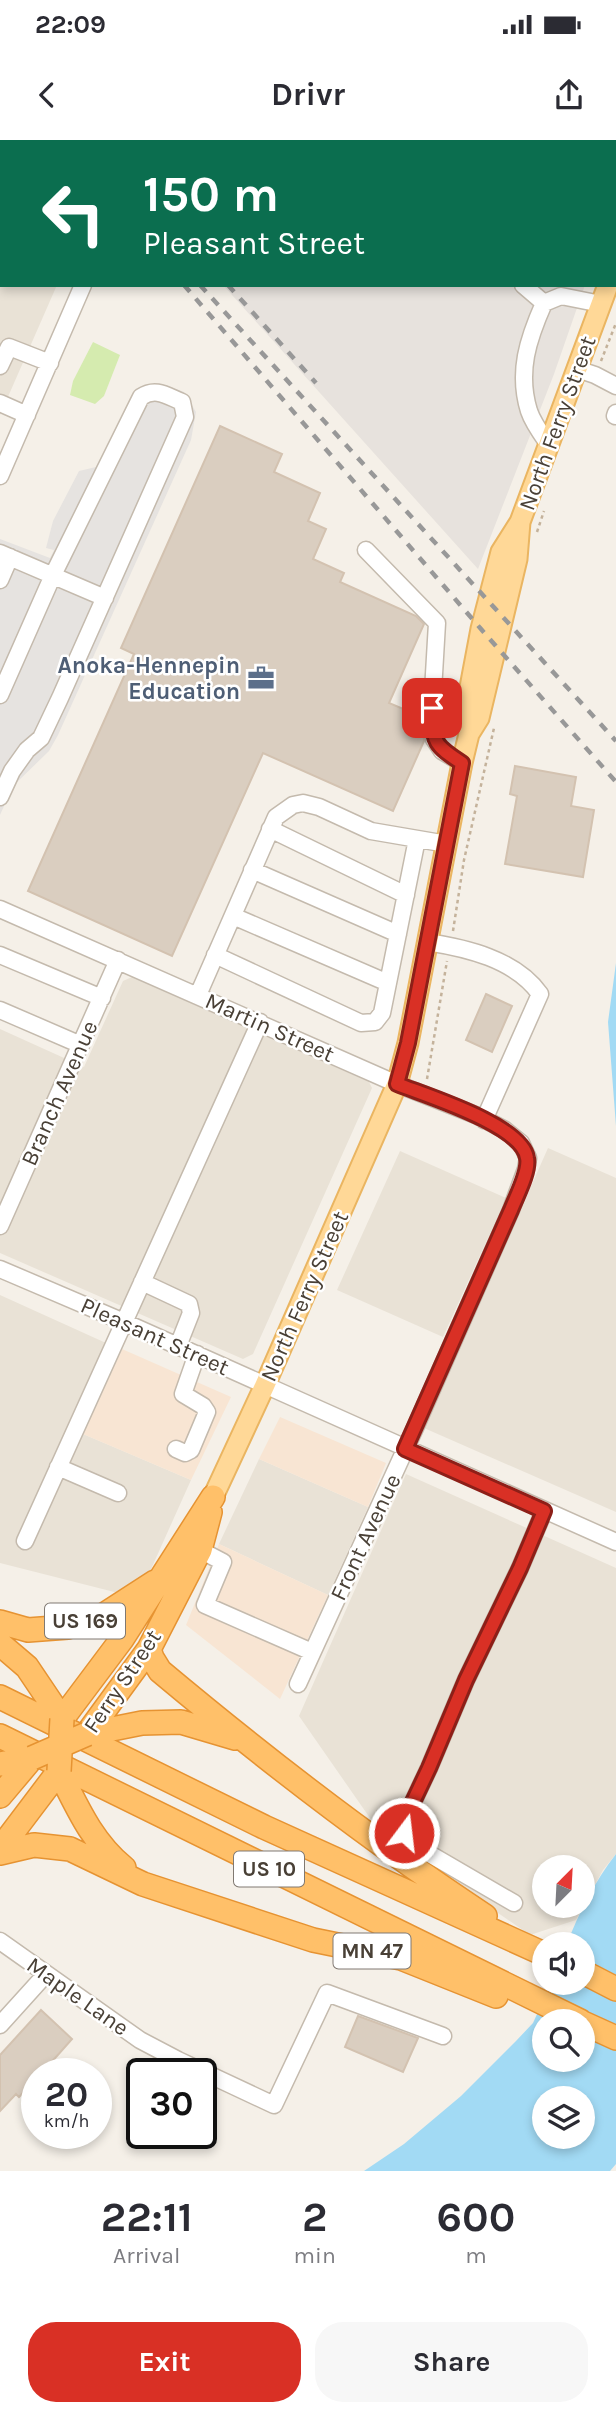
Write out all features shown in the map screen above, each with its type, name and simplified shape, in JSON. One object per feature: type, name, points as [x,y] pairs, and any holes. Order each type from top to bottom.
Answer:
[{"type":"highway","name":"Ferry Street","points":[[0,1851],[149,1649],[200,1550],[213,1497]]},
{"type":"highway","name":"North Ferry Street","points":[[2,1794],[122,1639],[213,1497]]},
{"type":"highway","name":"US 169","points":[[0,1622],[28,1630],[68,1627],[104,1615],[161,1578]]},
{"type":"highway","points":[[0,1644],[27,1667],[62,1719],[59,1771],[86,1825],[108,1855],[143,1884]]},
{"type":"highway","points":[[149,1649],[160,1671],[242,1740],[401,1860],[532,1947]]},
{"type":"highway","name":"US 10","points":[[0,1697],[264,1826],[532,1949]]},
{"type":"highway","points":[[0,1764],[32,1758],[87,1734],[142,1723],[181,1722],[242,1740]]},
{"type":"highway","name":"US 10","points":[[0,1736],[554,2009]]},
{"type":"highway","name":"MN 47","points":[[0,1851],[34,1845],[70,1849],[143,1884],[313,1940],[401,1958],[522,2005],[539,2002]]},
{"type":"highway","points":[[595,1978],[616,1989]]},
{"type":"highway","name":"US 10","points":[[595,2028],[616,2038]]},
{"type":"main road","name":"North Ferry Street","points":[[213,1497],[397,1084],[469,734],[465,714],[481,629],[501,552],[520,522],[548,445],[586,372],[607,287]]},
{"type":"street","points":[[0,476],[82,287]]},
{"type":"street","points":[[525,287],[544,303]]},
{"type":"street","points":[[548,445],[529,413],[523,372],[533,329],[544,303],[561,296],[601,304]]},
{"type":"street","points":[[0,366],[9,347],[50,363]]},
{"type":"street","points":[[586,372],[616,386]]},
{"type":"street","points":[[0,695],[53,575],[141,397],[157,391],[182,402],[185,417],[41,738],[27,750],[12,771],[0,797]]},
{"type":"street","points":[[0,403],[27,415]]},
{"type":"street","points":[[366,550],[437,622],[432,708],[434,739],[442,751],[462,763]]},
{"type":"street","points":[[0,580],[5,555],[105,598]]},
{"type":"street","points":[[198,995],[270,829],[276,817],[285,809],[303,803],[319,807],[370,831],[447,844]]},
{"type":"street","points":[[270,829],[406,895]]},
{"type":"street","points":[[215,955],[361,1023],[375,1022],[382,1013],[417,839]]},
{"type":"street","points":[[253,870],[398,934]]},
{"type":"street","name":"Martin Street","points":[[0,909],[484,1120],[505,1130],[521,1143],[528,1158]]},
{"type":"street","points":[[233,916],[388,983]]},
{"type":"street","points":[[427,942],[471,950],[531,982],[540,994],[484,1120]]},
{"type":"street","points":[[0,955],[102,998]]},
{"type":"street","name":"Branch Avenue","points":[[0,1226],[118,960]]},
{"type":"street","points":[[0,1010],[81,1045]]},
{"type":"street","points":[[25,1541],[260,1022]]},
{"type":"street","name":"Front Avenue","points":[[298,1684],[511,1210],[528,1158]]},
{"type":"street","name":"Pleasant Street","points":[[0,1269],[197,1354],[616,1542]]},
{"type":"street","points":[[142,1282],[191,1307],[178,1346]]},
{"type":"street","points":[[176,1449],[185,1453],[191,1450],[208,1412],[183,1394],[197,1354]]},
{"type":"street","points":[[58,1467],[118,1493]]},
{"type":"street","points":[[514,1903],[421,1849],[404,1833],[404,1821],[544,1511]]},
{"type":"street","points":[[200,1550],[223,1562],[205,1605],[312,1652]]},
{"type":"street","name":"Maple Lane","points":[[0,1941],[140,2040],[274,2105],[327,1993],[443,2036]]},
{"type":"street","points":[[0,2025],[46,1975]]},
{"type":"path","points":[[586,372],[616,323]]},
{"type":"path","points":[[534,542],[547,502]]},
{"type":"path","points":[[397,1084],[427,1080],[467,848],[495,726]]},
{"type":"shaded area","points":[[0,287],[56,287],[0,415]]},
{"type":"shaded area","points":[[225,287],[584,287],[554,374],[478,569]]},
{"type":"shaded area","points":[[165,385],[184,392],[196,412],[191,440],[58,735],[49,751],[13,786],[0,815],[0,539],[50,558],[54,550],[46,548],[53,521],[79,471],[96,467],[140,388]]},
{"type":"shaded area","points":[[132,977],[369,1082],[372,1088],[253,1354],[243,1359],[0,1253],[0,1029],[84,1067],[123,981]]},
{"type":"shaded area","points":[[548,1148],[616,1178],[616,1512],[424,1428]]},
{"type":"shaded area","points":[[400,1151],[506,1198],[443,1337],[337,1290]]},
{"type":"shaded area","points":[[0,1295],[106,1343],[69,1428],[191,1480],[138,1598],[0,1563]]},
{"type":"shaded area","points":[[122,1349],[231,1397],[191,1480],[83,1434]]},
{"type":"shaded area","points":[[280,1417],[386,1463],[368,1507],[259,1459]]},
{"type":"shaded area","points":[[259,1459],[368,1507],[328,1595],[219,1544]]},
{"type":"shaded area","points":[[406,1474],[616,1568],[616,1854],[595,1885],[595,1855],[532,1855],[532,1918],[577,1918],[539,1932],[532,1932],[530,1935],[379,1831],[299,1716]]},
{"type":"shaded area","points":[[219,1544],[328,1595],[280,1699],[186,1625]]},
{"type":"green space","points":[[93,342],[120,355],[104,396],[95,404],[70,395],[73,381]]},
{"type":"water","points":[[616,963],[616,1126],[608,1022]]},
{"type":"water","points":[[616,1854],[616,2164],[610,2171],[364,2171],[404,2144],[461,2096],[532,2024],[532,2072],[595,2072],[595,2009],[539,2009],[546,1995],[595,1995],[595,1932],[572,1932],[578,1918],[595,1918],[595,1885]]},
{"type":"building","name":"Anoka-Hennepin Education","points":[[220,426],[282,454],[274,472],[320,493],[308,521],[326,529],[313,559],[344,573],[340,582],[416,616],[424,624],[389,703],[422,717],[424,741],[393,811],[263,753],[172,956],[28,891],[134,654],[121,648]]},
{"type":"building","points":[[515,766],[576,777],[571,806],[594,810],[583,877],[505,864],[517,796],[510,794]]},
{"type":"building","points":[[486,994],[512,1006],[492,1052],[466,1040]]},
{"type":"building","points":[[41,2010],[72,2039],[55,2058],[21,2058],[21,2095],[19,2097],[16,2094],[0,2111],[0,2055]]},
{"type":"building","points":[[358,2016],[418,2038],[403,2072],[345,2047]]},
{"type":"railway","points":[[186,287],[616,782]]},
{"type":"railway","points":[[202,287],[616,741]]},
{"type":"railway","points":[[230,287],[316,383]]},
{"type":"place","name":"Anoka-Hennepin Education","points":[[261,678]]},
{"type":"route","points":[[404,1833],[404,1821],[544,1511],[405,1449],[511,1210],[528,1158],[521,1143],[505,1130],[478,1116],[397,1084],[408,1043],[462,763],[442,751],[434,739],[432,708]]}]
